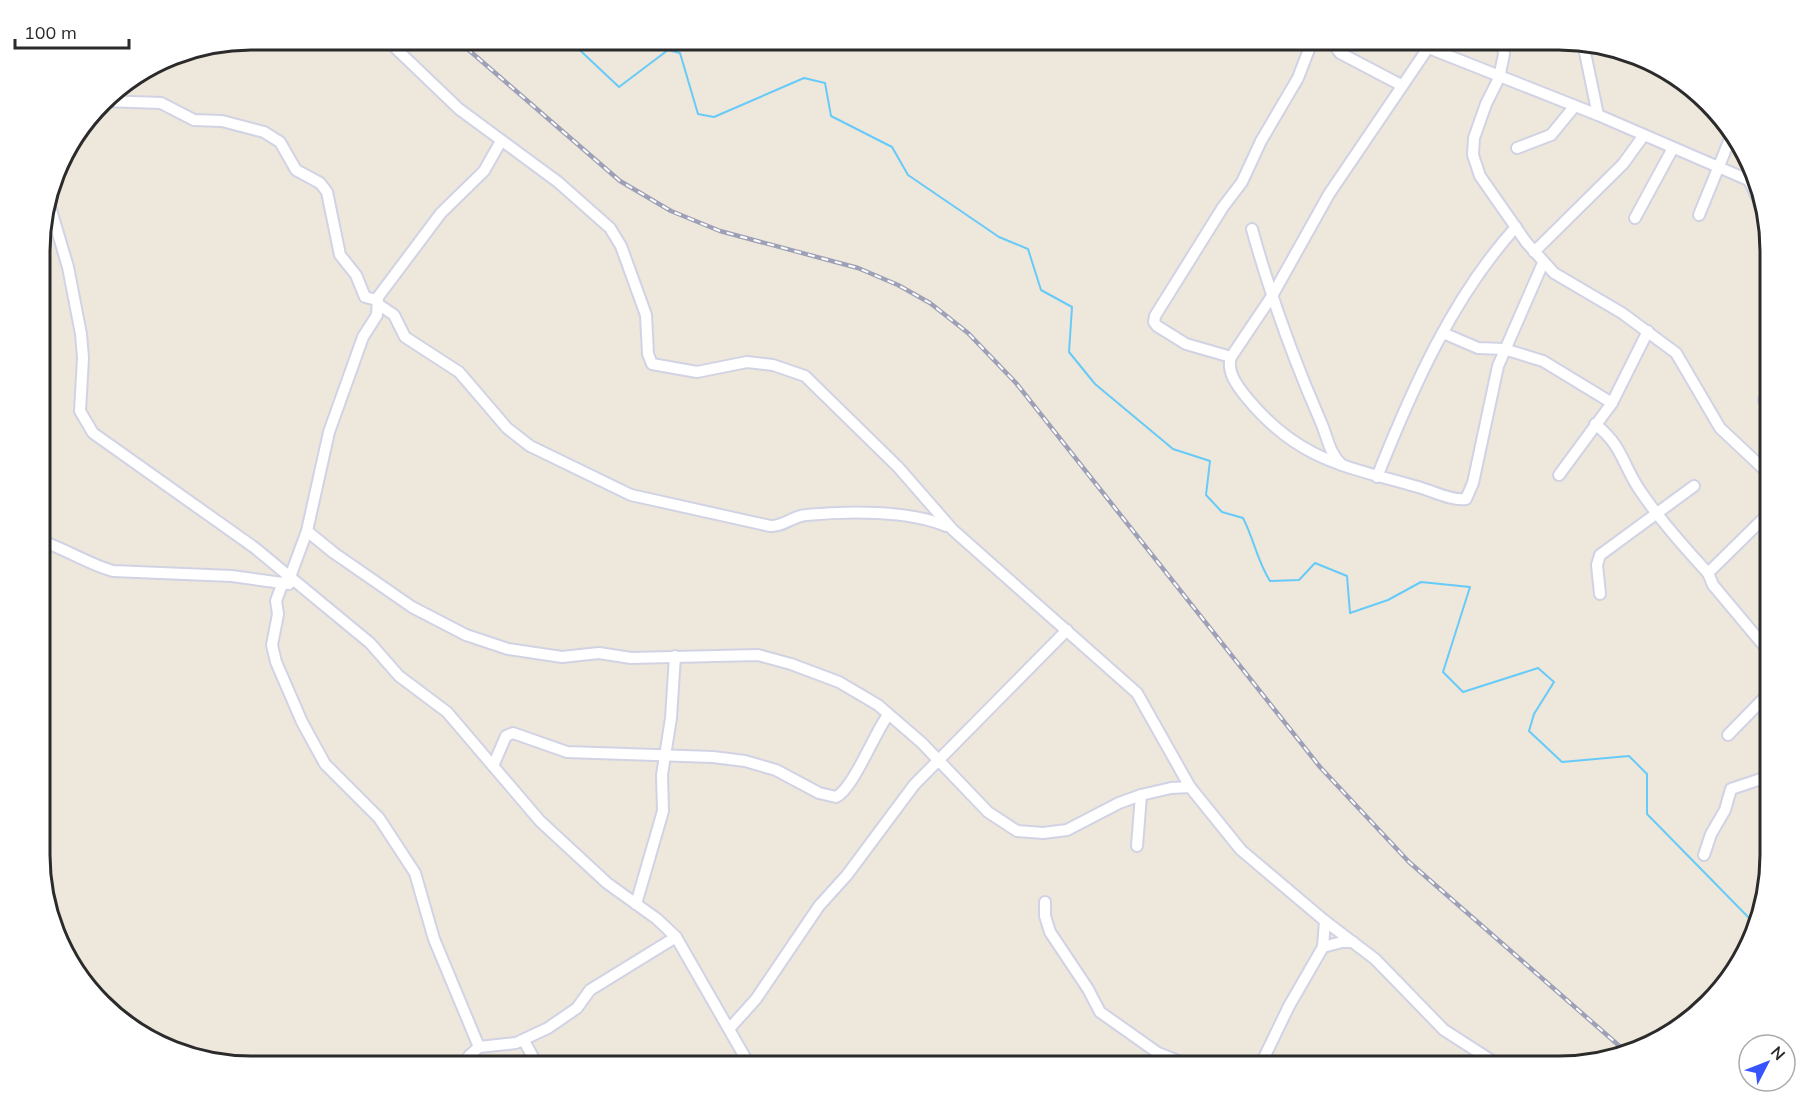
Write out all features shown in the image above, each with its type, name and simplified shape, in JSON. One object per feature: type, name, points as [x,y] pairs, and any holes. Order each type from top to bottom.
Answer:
[{"type":"street","points":[[397,50],[459,109],[558,182],[604,221],[617,238],[646,315],[648,354],[652,364],[697,372],[747,362],[773,365],[798,373],[811,382],[898,467],[953,530],[1025,597],[1067,630],[1137,693],[1190,787],[1240,850],[1384,967],[1421,1009],[1444,1030],[1481,1055]]},
{"type":"street","points":[[1231,357],[1186,344],[1157,326],[1154,322],[1155,316],[1223,207],[1242,182],[1264,135],[1298,78],[1309,50]]},
{"type":"street","points":[[1338,50],[1401,85]]},
{"type":"street","points":[[1427,50],[1329,194],[1272,296],[1231,357],[1229,367],[1235,381],[1262,415],[1306,451],[1343,467],[1466,499],[1473,483],[1489,398],[1504,349],[1544,263]]},
{"type":"street","points":[[1433,50],[1499,78],[1598,115],[1746,179]]},
{"type":"street","points":[[1503,50],[1499,78],[1476,130],[1473,155],[1480,176],[1544,263],[1564,280],[1608,303],[1648,331],[1682,359],[1720,428],[1759,465]]},
{"type":"street","points":[[1585,51],[1598,115]]},
{"type":"street","points":[[116,101],[161,103],[194,120],[231,122],[264,132],[278,140],[296,170],[320,183],[327,192],[342,259],[356,274],[365,297],[377,302],[394,315],[405,337],[459,372],[518,438],[543,453],[632,495],[770,526],[805,515],[895,514],[923,518],[953,530]]},
{"type":"street","points":[[1517,148],[1551,135],[1574,107]]},
{"type":"street","points":[[1534,252],[1623,164],[1644,135]]},
{"type":"street","points":[[478,1047],[434,939],[415,873],[379,818],[325,764],[302,722],[276,662],[272,645],[278,614],[276,601],[307,531],[329,432],[363,337],[377,315],[377,302],[441,213],[484,171],[501,141]]},
{"type":"street","points":[[1699,215],[1728,143]]},
{"type":"street","points":[[1635,218],[1673,148]]},
{"type":"street","points":[[53,216],[68,267],[81,334],[83,358],[80,411],[86,424],[102,441],[255,548],[287,580]]},
{"type":"street","points":[[1377,477],[1443,333],[1484,264],[1516,227]]},
{"type":"street","points":[[1252,229],[1272,296],[1330,451],[1343,467]]},
{"type":"street","points":[[1559,475],[1612,403],[1648,331]]},
{"type":"street","points":[[1443,333],[1478,348],[1504,349],[1553,366],[1612,403]]},
{"type":"street","points":[[1595,424],[1617,444],[1632,477],[1656,512],[1708,573],[1713,585],[1759,639]]},
{"type":"street","points":[[1600,594],[1597,565],[1600,555],[1694,486]]},
{"type":"street","points":[[1708,573],[1759,523]]},
{"type":"street","points":[[307,531],[334,553],[412,607],[485,642],[552,657],[599,652],[631,658],[758,656],[785,662],[839,681],[868,698],[922,743],[988,812],[1017,831],[1067,830],[1119,803],[1141,795],[1171,788],[1190,787]]},
{"type":"street","points":[[50,544],[96,566],[113,571],[287,580],[301,586],[370,643],[399,676],[447,712],[540,821],[607,883],[676,938],[744,1056]]},
{"type":"street","points":[[729,1029],[756,999],[819,906],[847,875],[914,785],[1067,630]]},
{"type":"street","points":[[636,904],[663,811],[662,775],[667,757],[675,656]]},
{"type":"street","points":[[1728,735],[1759,703]]},
{"type":"street","points":[[492,766],[504,740],[510,733],[567,752],[713,757],[745,761],[776,770],[819,793],[836,797],[848,787],[868,745],[888,715]]},
{"type":"street","points":[[1704,855],[1711,834],[1725,810],[1731,789],[1759,780]]},
{"type":"street","points":[[1137,846],[1141,795]]},
{"type":"street","points":[[1045,902],[1045,916],[1050,932],[1088,988],[1100,1012],[1164,1055]]},
{"type":"street","points":[[1265,1055],[1289,1006],[1323,947],[1325,921]]},
{"type":"street","points":[[469,1056],[478,1047],[524,1041],[564,1018],[597,986],[676,938]]},
{"type":"street","points":[[1323,947],[1342,942],[1353,942]]},
{"type":"street","points":[[524,1041],[532,1056]]},
{"type":"waterway","points":[[580,50],[619,87],[668,50]]},
{"type":"waterway","points":[[668,50],[680,53],[698,114],[714,117],[804,78],[825,83],[831,116],[892,147],[908,175],[999,237],[1028,249],[1041,290],[1072,307],[1069,352],[1095,384],[1173,449],[1210,461],[1206,495],[1222,512],[1243,518],[1270,581],[1299,580],[1315,563],[1347,576],[1350,613],[1388,600],[1421,582],[1470,587],[1443,672],[1463,692],[1538,668],[1554,682],[1534,714],[1529,731],[1562,762],[1629,756],[1647,774],[1647,814],[1749,918]]},
{"type":"railway","points":[[469,50],[620,181],[671,211],[720,231],[858,268],[898,285],[930,303],[968,333],[1016,383],[1320,767],[1409,862],[1619,1046]]}]
